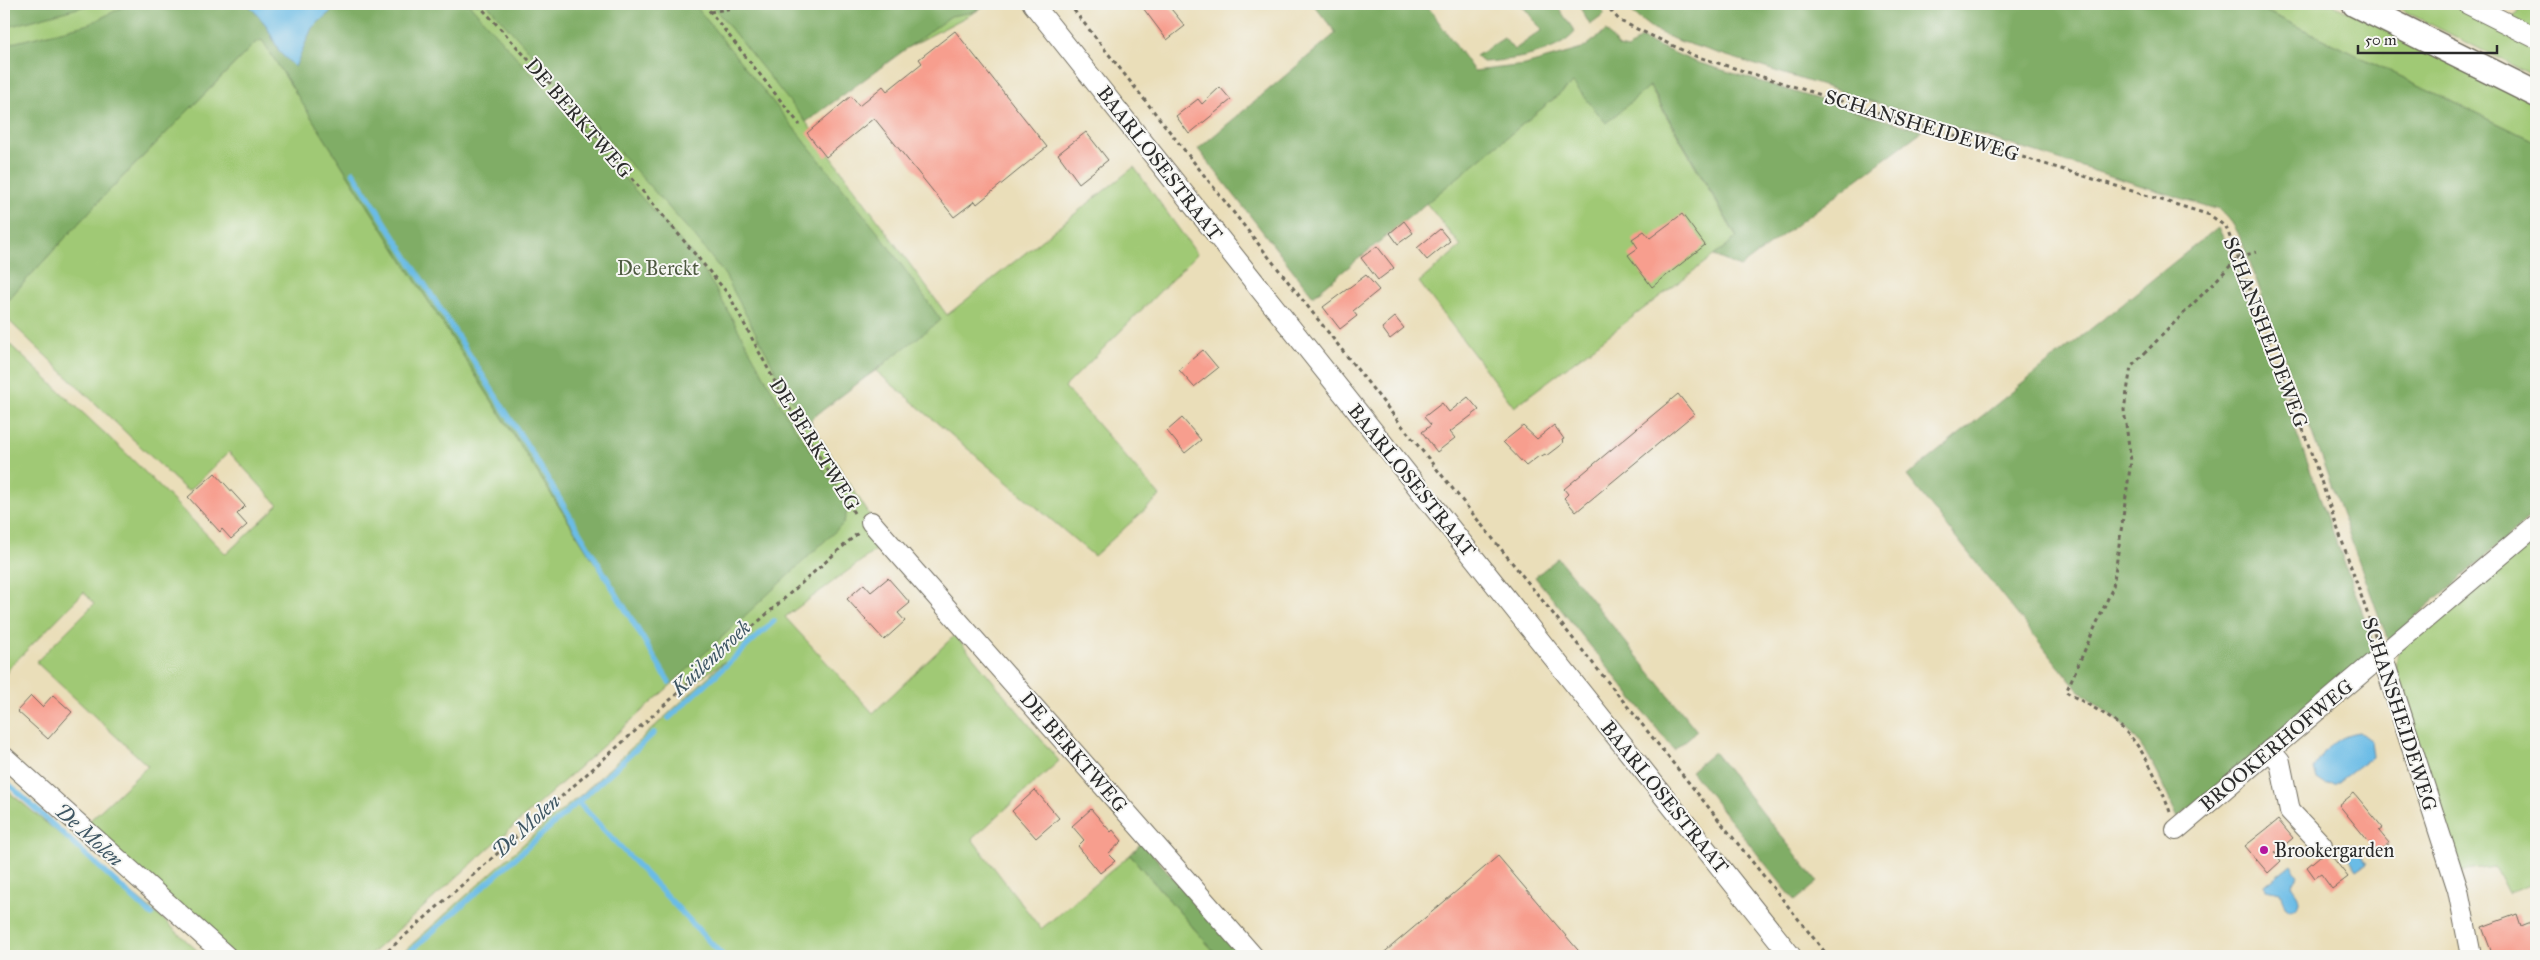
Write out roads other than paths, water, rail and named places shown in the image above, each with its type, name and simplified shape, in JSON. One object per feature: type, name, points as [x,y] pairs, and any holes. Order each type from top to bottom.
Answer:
[{"type":"main road","points":[[2354,4],[2536,94]]},
{"type":"street","name":"BAARLOSESTRAAT","points":[[1033,4],[1792,956]]},
{"type":"street","points":[[2468,4],[2536,38]]},
{"type":"street","name":"DE BERKTWEG","points":[[871,522],[1253,956]]},
{"type":"street","name":"BROOKERHOFWEG","points":[[2176,830],[2536,525]]},
{"type":"street","name":"SCHANSHEIDEWEG","points":[[2382,655],[2458,890],[2470,956]]},
{"type":"street","points":[[2270,750],[2280,762],[2290,811],[2322,845]]},
{"type":"street","points":[[4,757],[226,956]]},
{"type":"water","points":[[248,4],[336,4],[335,8],[312,28],[295,67],[280,53],[266,25]]},
{"type":"water","points":[[2359,732],[2371,741],[2373,756],[2336,784],[2326,785],[2317,779],[2314,768],[2332,744],[2344,736]]},
{"type":"water","points":[[2351,845],[2354,845],[2367,863],[2357,870],[2345,852]]},
{"type":"water","points":[[2291,864],[2298,875],[2292,887],[2299,900],[2296,908],[2290,910],[2285,906],[2280,892],[2266,889],[2265,885]]},
{"type":"waterway","points":[[353,172],[535,458],[669,682]]},
{"type":"waterway","name":"Kuilenbroek","points":[[669,718],[774,621]]},
{"type":"waterway","name":"Kuilenbroek","points":[[578,802],[654,733]]},
{"type":"waterway","name":"De Molen","points":[[4,780],[152,915]]},
{"type":"waterway","name":"De Molen","points":[[405,956],[578,802],[723,956]]},
{"type":"place","name":"Brookergarden","points":[[2264,850]]},
{"type":"park label","name":"De Berckt","points":[[658,268]]}]
